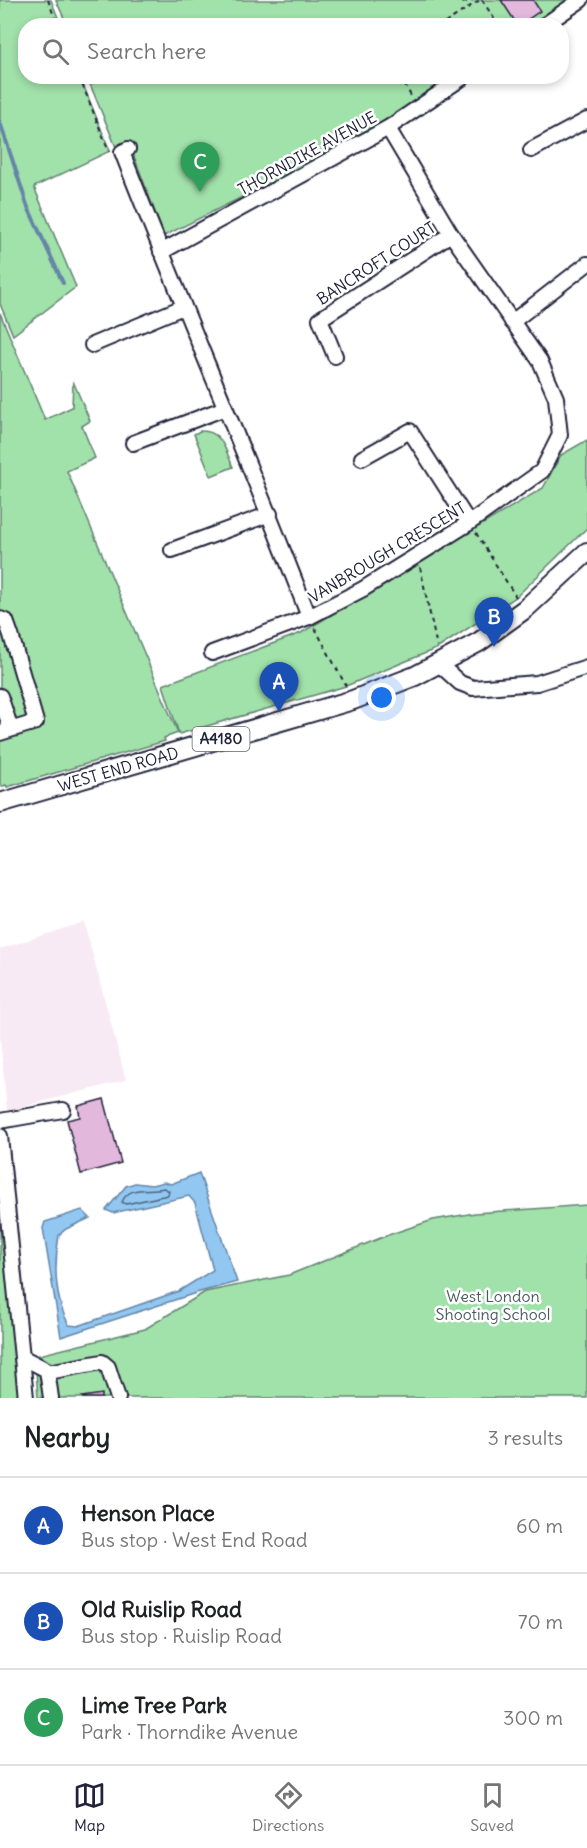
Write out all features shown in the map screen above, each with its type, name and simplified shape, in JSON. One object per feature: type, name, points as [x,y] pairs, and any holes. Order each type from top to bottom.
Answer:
[{"type":"main road","name":"A4180","points":[[439,657],[478,642],[525,609],[587,552]]},
{"type":"main road","name":"WEST END ROAD","points":[[1,798],[353,700],[415,676],[439,657]]},
{"type":"street","points":[[555,18],[581,0],[587,9]]},
{"type":"street","name":"THORNDIKE AVENUE","points":[[161,252],[388,128],[453,84]]},
{"type":"street","points":[[531,150],[587,120]]},
{"type":"street","name":"VANBROUGH CRESCENT","points":[[128,149],[122,152],[183,307],[270,514],[309,617],[363,589],[469,524],[542,471],[560,435],[556,398],[540,361],[451,234],[388,128]]},
{"type":"street","name":"BANCROFT COURT","points":[[334,356],[320,320],[451,234]]},
{"type":"street","points":[[512,322],[587,264]]},
{"type":"street","points":[[92,345],[183,307]]},
{"type":"street","points":[[133,443],[225,408]]},
{"type":"street","points":[[362,458],[410,431],[469,524]]},
{"type":"street","points":[[172,550],[270,514]]},
{"type":"street","points":[[212,652],[309,617]]},
{"type":"street","points":[[0,619],[6,621],[6,637],[36,722],[6,731],[0,696]]},
{"type":"street","points":[[439,657],[460,684],[473,688],[537,684],[587,667]]},
{"type":"street","points":[[0,1121],[63,1110]]},
{"type":"street","points":[[0,1136],[26,1398]]},
{"type":"street","points":[[22,1357],[47,1370],[51,1398]]},
{"type":"street","points":[[48,1372],[102,1362],[108,1367],[118,1398]]},
{"type":"path","points":[[48,0],[55,18]]},
{"type":"path","points":[[454,0],[462,3],[481,0],[490,18]]},
{"type":"path","points":[[452,18],[474,1]]},
{"type":"path","points":[[82,84],[112,159],[128,166]]},
{"type":"path","points":[[405,84],[415,110]]},
{"type":"path","points":[[469,524],[518,598]]},
{"type":"path","points":[[417,556],[439,657]]},
{"type":"path","points":[[309,617],[347,689]]},
{"type":"shaded area","points":[[84,922],[126,1080],[7,1111],[0,1037],[0,949]]},
{"type":"green space","points":[[0,0],[51,0],[58,18],[18,18],[18,84],[83,84],[110,151],[34,187],[76,287],[13,335],[0,304]]},
{"type":"green space","points":[[56,0],[570,0],[543,18],[64,18]]},
{"type":"green space","points":[[90,84],[444,84],[372,132],[164,236],[129,143],[116,147]]},
{"type":"green space","points":[[0,313],[45,420],[72,407],[73,381],[90,421],[82,426],[95,458],[67,471],[178,733],[164,738],[165,741],[7,787],[6,785],[0,787]]},
{"type":"green space","points":[[200,431],[218,437],[233,467],[211,476],[194,434]]},
{"type":"green space","points":[[587,440],[587,528],[516,597],[438,648],[346,686],[179,734],[163,685],[301,633],[543,488],[561,455]]},
{"type":"green space","points":[[0,1164],[26,1398],[0,1398]]},
{"type":"green space","name":"West London Shooting School","points":[[587,1205],[587,1398],[38,1398],[35,1356],[145,1329],[205,1292],[289,1275],[388,1235],[433,1220],[475,1213]]},
{"type":"water","points":[[199,1173],[237,1282],[61,1337],[43,1228],[45,1222],[82,1210],[90,1218],[66,1229],[59,1235],[57,1246],[56,1269],[60,1304],[69,1325],[78,1326],[179,1291],[213,1270],[195,1203],[189,1196],[113,1213],[106,1210],[126,1186],[135,1183],[152,1185],[164,1182],[171,1184]]},
{"type":"building","points":[[501,0],[533,0],[540,11],[530,18],[513,18]]},
{"type":"building","points":[[104,1099],[121,1163],[81,1174],[67,1120],[80,1117],[78,1106]]},
{"type":"building","points":[[102,1394],[102,1398],[82,1397]]},
{"type":"waterway","points":[[0,122],[27,205],[63,283]]},
{"type":"place","name":"Lime Tree Park","points":[[200,192]]},
{"type":"place","name":"Old Ruislip Road","points":[[494,647]]},
{"type":"place","name":"Henson Place","points":[[279,712]]}]
